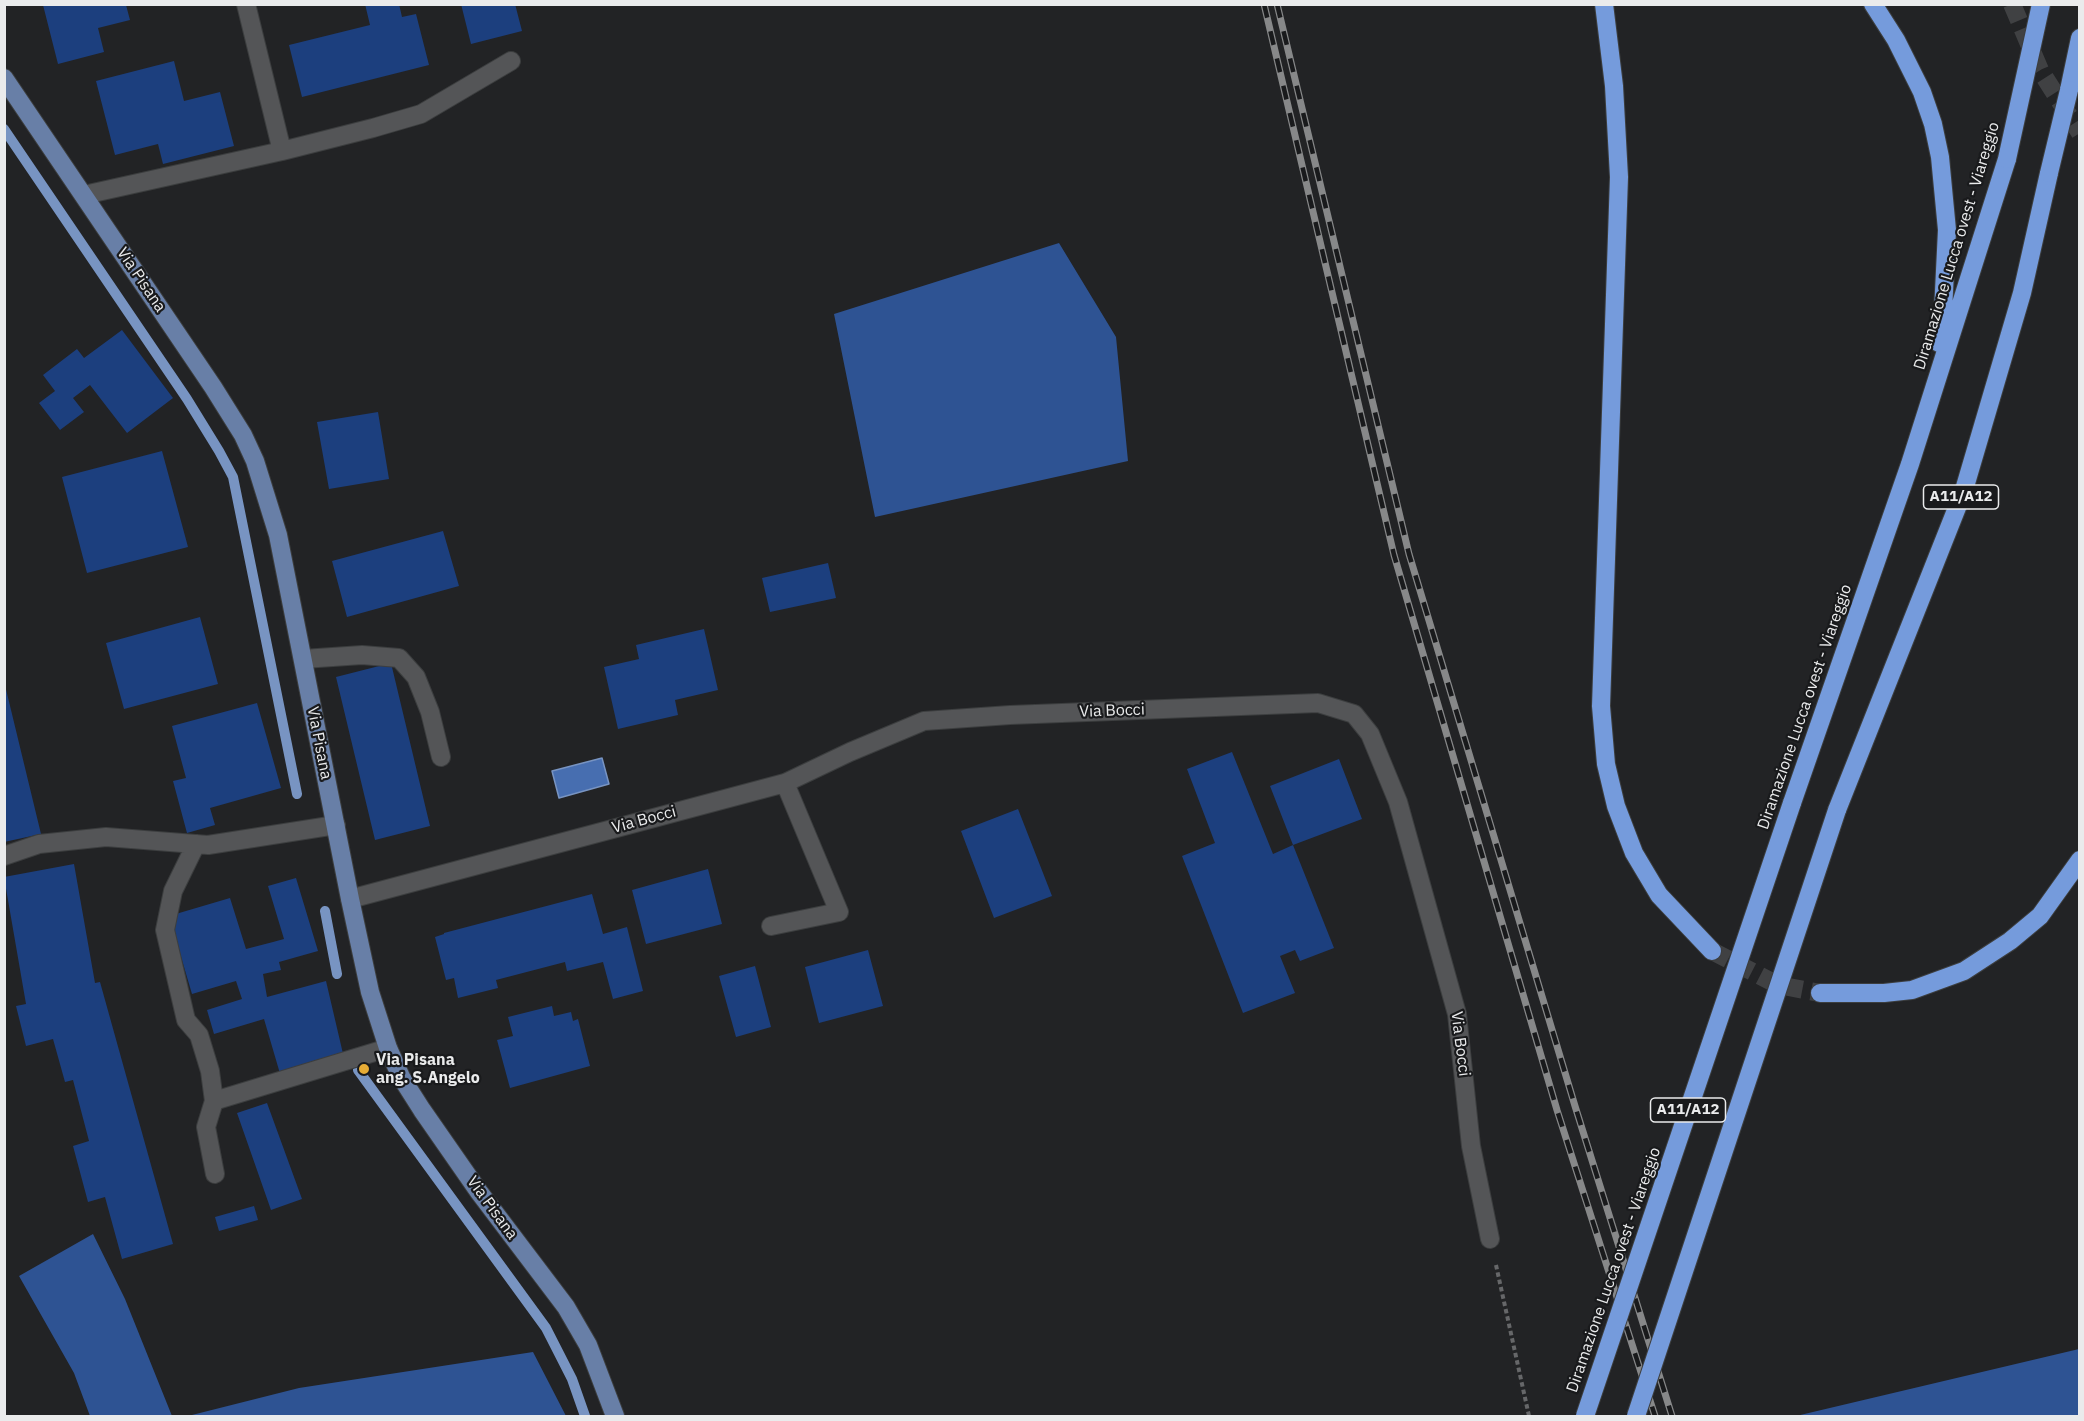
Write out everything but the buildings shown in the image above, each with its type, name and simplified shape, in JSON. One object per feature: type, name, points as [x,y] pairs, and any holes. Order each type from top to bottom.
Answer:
[{"type":"highway","points":[[1604,4],[1614,86],[1620,177],[1601,706],[1606,764],[1616,806],[1634,852],[1659,895],[1712,951]]},
{"type":"highway","points":[[1874,4],[1896,40],[1922,92],[1933,124],[1945,193],[1947,230],[1942,332],[1910,464]]},
{"type":"highway","name":"Diramazione Lucca ovest - Viareggio","points":[[1585,1416],[1792,803],[1910,464],[2007,159],[2041,4]]},
{"type":"highway","name":"A11/A12","points":[[1636,1416],[1837,810],[1964,490],[2022,293],[2079,38]]},
{"type":"highway","points":[[2069,90],[2079,68]]},
{"type":"highway","points":[[1820,993],[1884,993],[1912,990],[1964,971],[2010,940],[2040,915],[2079,860]]},
{"type":"main road","name":"Via Pisana","points":[[4,78],[213,387],[247,444],[268,496],[278,535],[350,899],[370,992],[388,1048],[401,1077],[422,1110],[479,1192],[566,1307],[588,1346],[615,1416]]},
{"type":"street","points":[[246,4],[282,151]]},
{"type":"street","points":[[84,195],[282,151],[421,114],[511,61]]},
{"type":"street","points":[[303,659],[362,655],[399,658],[416,677],[430,712],[441,757]]},
{"type":"street","name":"Via Bocci","points":[[350,899],[785,783],[850,752],[924,721],[1010,715],[1318,703],[1354,714],[1370,734],[1398,802],[1457,1014],[1471,1146],[1490,1239]]},
{"type":"street","points":[[771,926],[839,912],[785,783]]},
{"type":"street","points":[[4,856],[39,844],[106,837],[208,845],[336,825]]},
{"type":"street","points":[[196,844],[173,891],[165,930],[186,1020],[199,1035],[210,1071],[214,1101],[206,1127],[216,1174]]},
{"type":"street","points":[[214,1101],[388,1048]]},
{"type":"path","points":[[1490,1239],[1529,1416]]},
{"type":"shaded area","points":[[1059,243],[1116,337],[1128,461],[875,517],[834,314]]},
{"type":"shaded area","points":[[602,758],[609,784],[559,798],[552,771]]},
{"type":"shaded area","points":[[93,1234],[125,1299],[172,1416],[90,1416],[74,1373],[19,1276]]},
{"type":"shaded area","points":[[2079,1349],[2079,1416],[1796,1416]]},
{"type":"shaded area","points":[[533,1352],[566,1416],[188,1416],[299,1388]]},
{"type":"waterway","points":[[4,129],[187,399],[233,477],[297,794]]},
{"type":"waterway","points":[[325,911],[337,974]]},
{"type":"waterway","points":[[358,1070],[546,1328],[572,1379],[585,1416]]},
{"type":"tunnel","points":[[2012,4],[2040,70],[2080,133]]},
{"type":"tunnel","points":[[1712,951],[1778,985],[1820,993]]},
{"type":"railway","points":[[1264,4],[1394,555],[1557,1110],[1655,1416]]},
{"type":"railway","points":[[1277,4],[1409,554],[1575,1106],[1672,1416]]},
{"type":"place","name":"Via Pisana ang. S.Angelo","points":[[364,1069]]}]
